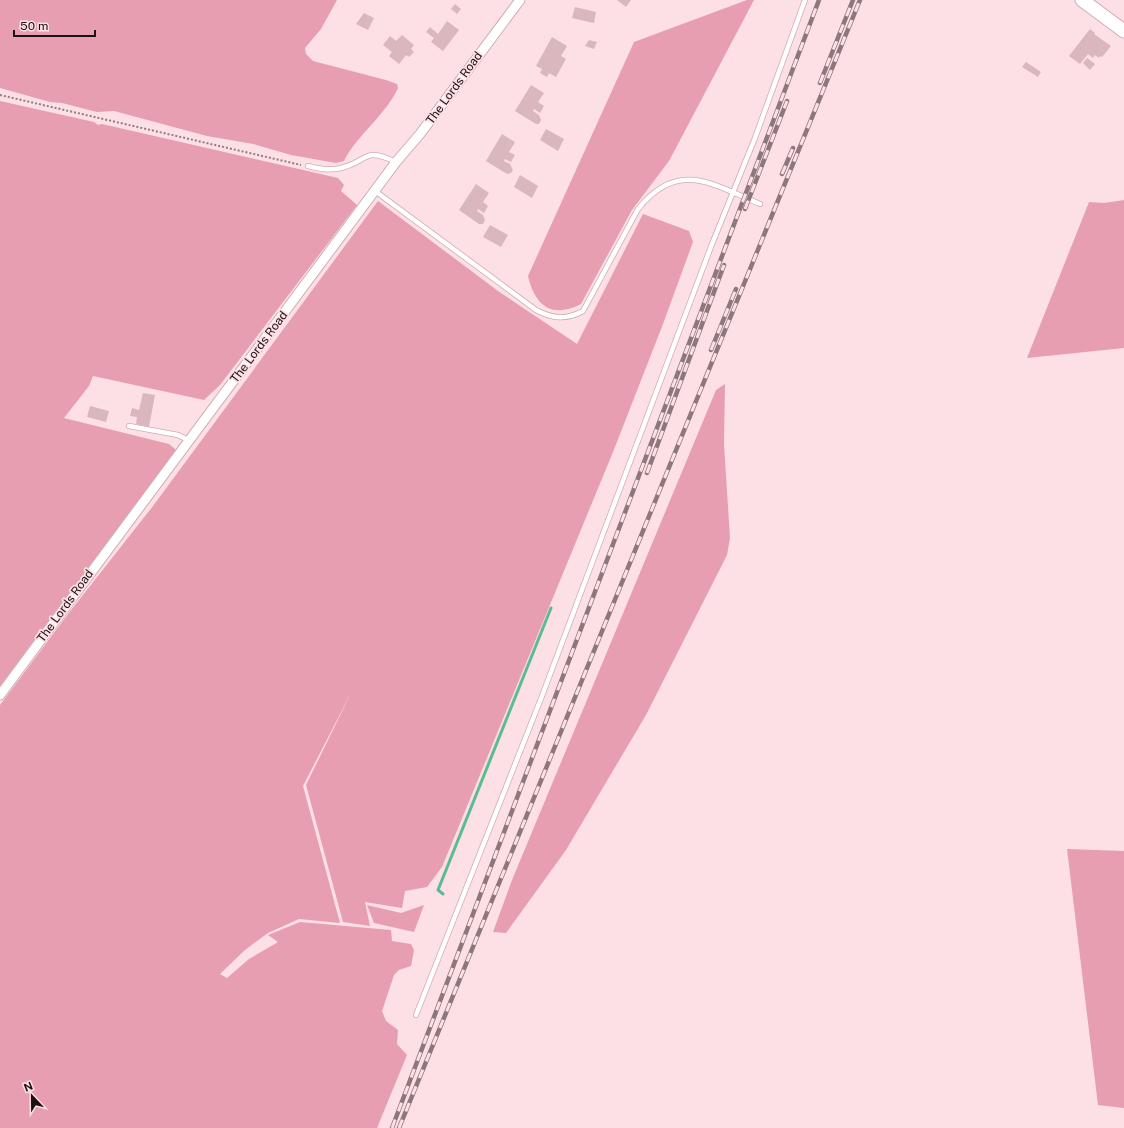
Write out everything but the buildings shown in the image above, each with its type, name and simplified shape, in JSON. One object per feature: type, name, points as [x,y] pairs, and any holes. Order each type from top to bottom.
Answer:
[{"type":"main road","points":[[1082,0],[1124,31]]},
{"type":"street","name":"The Lords Road","points":[[0,695],[396,162],[420,134],[520,0]]},
{"type":"lane","points":[[416,1015],[542,696],[712,244],[734,193],[805,0]]},
{"type":"lane","points":[[308,166],[329,170],[341,168],[372,154],[380,154],[396,162]]},
{"type":"lane","points":[[375,191],[536,310],[549,317],[562,318],[572,316],[582,311],[638,209],[649,196],[671,181],[682,179],[712,185],[760,204]]},
{"type":"lane","points":[[128,426],[178,435],[188,440]]},
{"type":"path","points":[[0,96],[308,166]]},
{"type":"shaded area","points":[[0,0],[337,0],[321,29],[305,48],[306,54],[313,61],[386,80],[397,84],[398,88],[386,108],[356,143],[344,161],[336,163],[291,155],[253,144],[207,136],[114,111],[97,112],[62,103],[50,102],[0,88]]},
{"type":"shaded area","points":[[747,0],[754,0],[669,161],[632,210],[581,304],[561,310],[553,310],[546,307],[535,295],[528,276],[634,42]]},
{"type":"shaded area","points":[[0,101],[94,122],[98,125],[102,124],[338,178],[344,185],[341,191],[357,205],[220,385],[204,400],[93,376],[89,386],[64,418],[169,444],[176,450],[0,686]]},
{"type":"shaded area","points":[[1124,200],[1124,348],[1027,358],[1089,202],[1104,203]]},
{"type":"shaded area","points":[[378,201],[498,291],[577,344],[643,214],[689,231],[693,242],[613,452],[442,867],[427,887],[405,891],[402,908],[365,902],[370,926],[343,922],[306,785],[352,691],[303,786],[340,923],[299,919],[268,933],[245,950],[220,974],[227,978],[249,959],[278,942],[268,935],[300,922],[391,930],[392,941],[411,944],[414,950],[411,966],[399,970],[394,975],[382,1011],[386,1021],[398,1030],[397,1044],[407,1055],[377,1128],[0,1128],[0,705],[68,614],[153,506]]},
{"type":"shaded area","points":[[725,384],[724,444],[730,538],[727,555],[646,715],[566,850],[506,933],[493,932],[512,880],[716,390]]},
{"type":"shaded area","points":[[1067,849],[1124,851],[1124,1108],[1098,1105]]},
{"type":"shaded area","points":[[367,905],[401,913],[424,905],[414,932],[374,923]]},
{"type":"waterway","points":[[443,894],[438,890],[551,608]]},
{"type":"railway","points":[[392,1128],[819,0]]},
{"type":"railway","points":[[820,83],[853,0]]},
{"type":"railway","points":[[399,1128],[860,0]]},
{"type":"railway","points":[[745,209],[787,101]]},
{"type":"railway","points":[[782,174],[793,148]]},
{"type":"railway","points":[[647,473],[724,265]]},
{"type":"railway","points":[[711,350],[736,289]]}]
